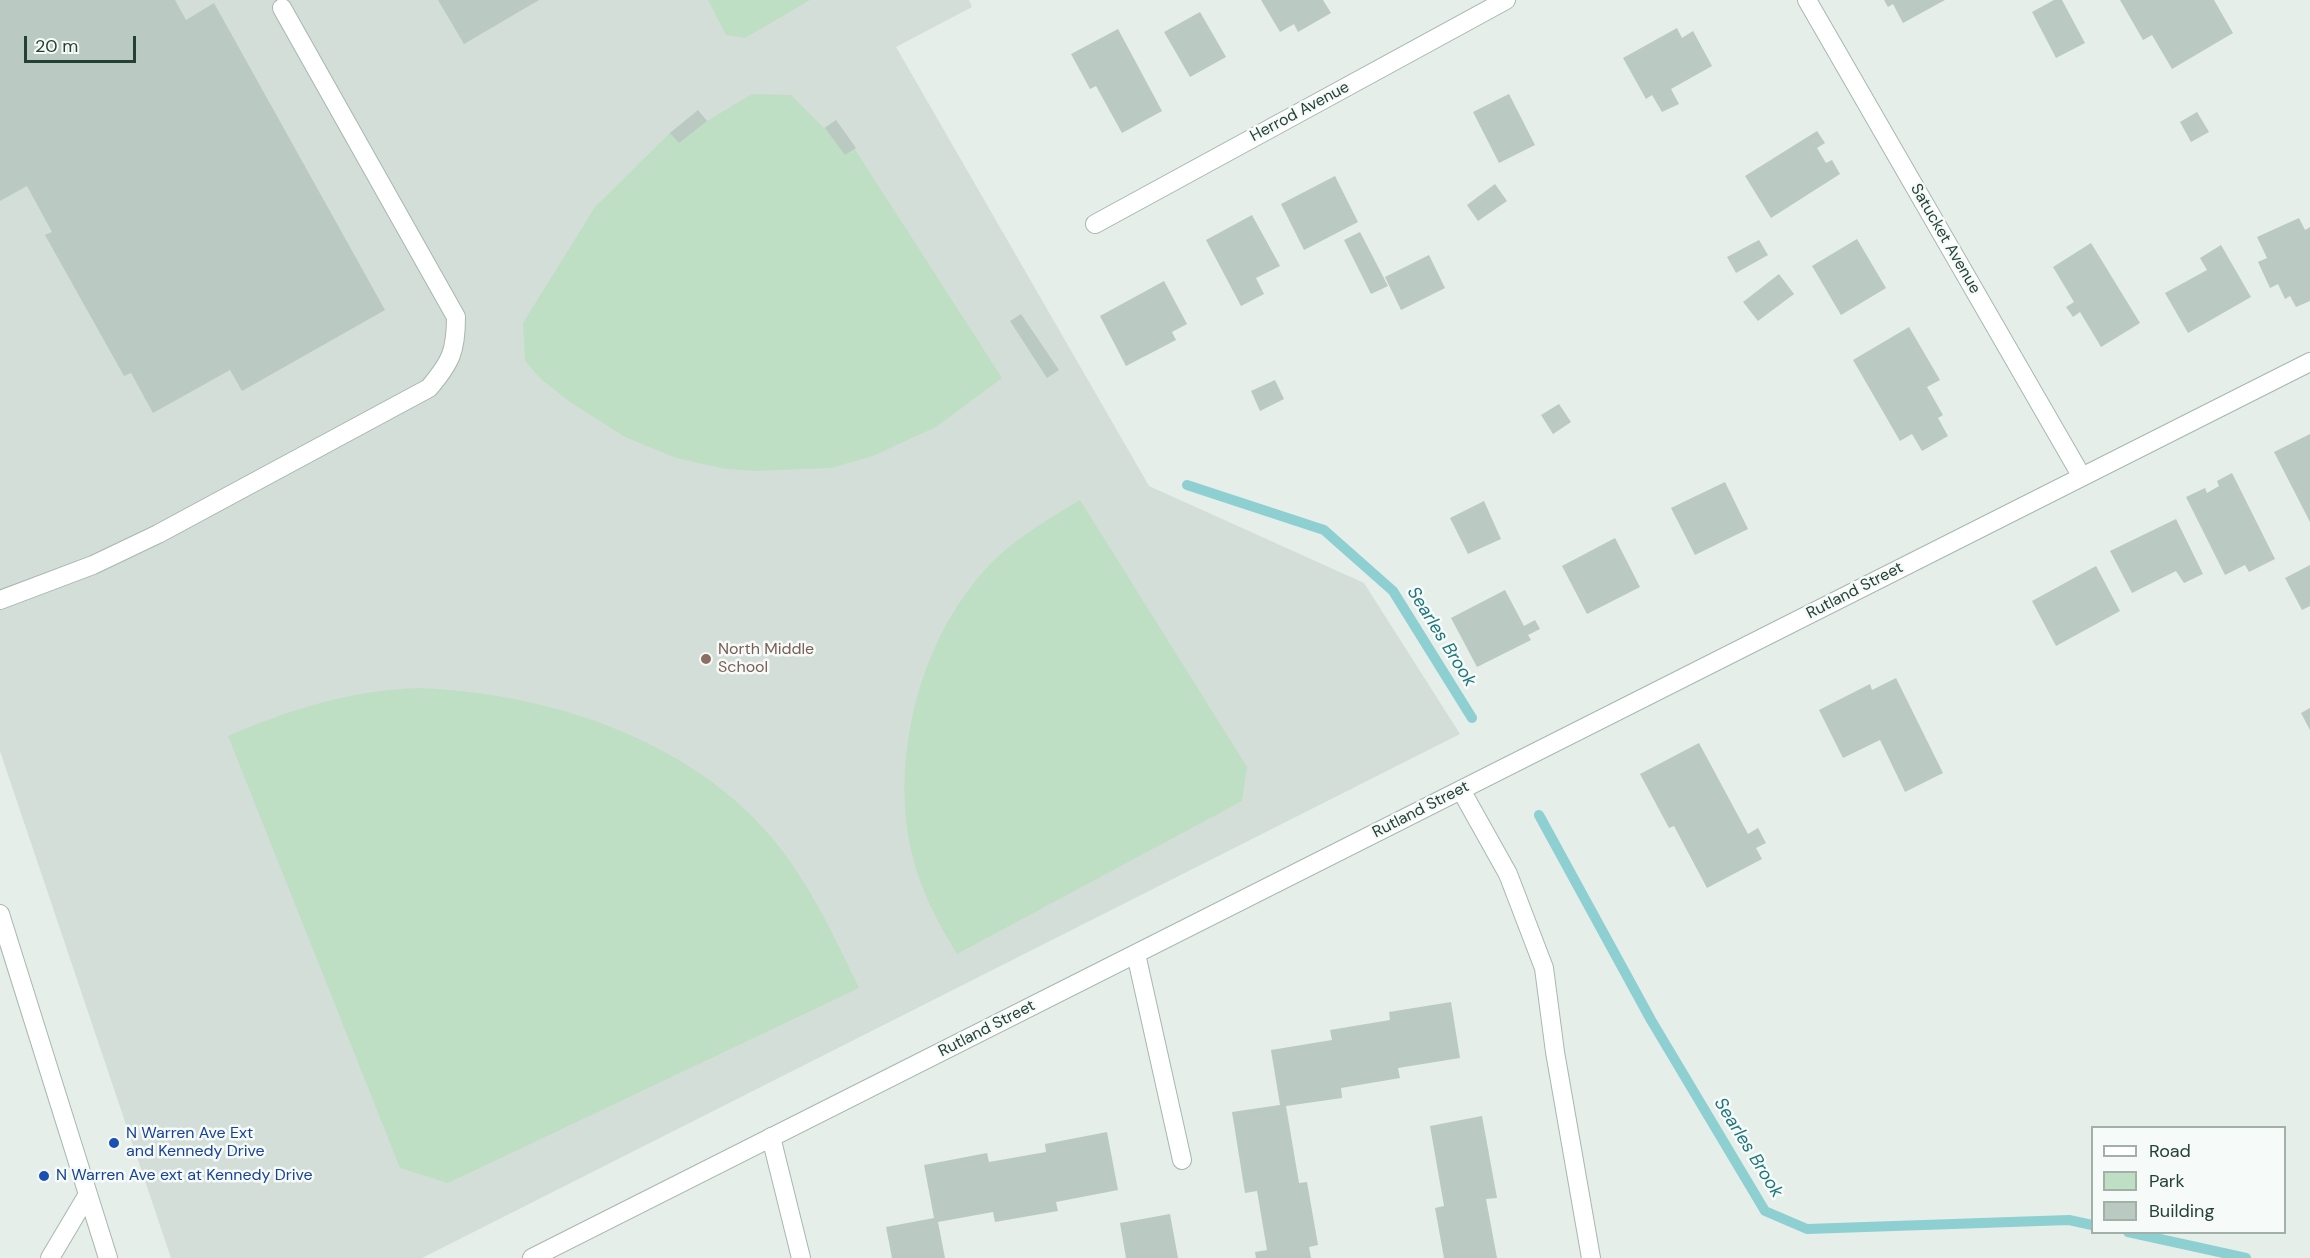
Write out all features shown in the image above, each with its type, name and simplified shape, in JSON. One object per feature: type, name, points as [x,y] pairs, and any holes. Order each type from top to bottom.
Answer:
[{"type":"street","name":"Herrod Avenue","points":[[1095,224],[1506,0]]},
{"type":"street","name":"Satucket Avenue","points":[[1808,0],[2082,477]]},
{"type":"street","points":[[0,600],[93,565],[159,534],[429,388],[448,366],[456,343],[456,317],[282,8]]},
{"type":"street","name":"Rutland Street","points":[[532,1258],[2310,362]]},
{"type":"street","points":[[1461,790],[1508,874],[1544,968],[1555,1052],[1591,1258]]},
{"type":"street","points":[[0,914],[108,1258]]},
{"type":"street","points":[[1136,954],[1182,1160]]},
{"type":"street","points":[[771,1137],[801,1258]]},
{"type":"street","points":[[50,1258],[88,1194]]},
{"type":"shaded area","name":"North Middle School","points":[[0,0],[969,0],[972,7],[896,47],[1149,486],[1364,583],[1460,734],[422,1258],[171,1258],[0,751]]},
{"type":"green space","points":[[708,0],[810,0],[745,38],[726,35]]},
{"type":"green space","points":[[752,94],[791,95],[824,128],[836,120],[1002,378],[936,427],[873,456],[831,468],[755,471],[726,469],[676,458],[625,437],[570,402],[541,379],[525,361],[523,323],[595,207],[670,133],[707,121]]},
{"type":"green space","points":[[1080,500],[1247,767],[1242,801],[957,954],[930,904],[911,850],[906,814],[905,778],[908,740],[915,704],[942,634],[960,602],[982,573],[1016,542]]},
{"type":"green space","points":[[420,688],[468,692],[565,711],[658,748],[700,774],[739,804],[786,856],[820,911],[859,988],[448,1183],[400,1168],[228,736],[298,709],[346,697]]},
{"type":"building","points":[[0,0],[175,0],[186,20],[214,3],[385,310],[242,391],[230,370],[153,413],[131,373],[124,376],[45,235],[52,232],[27,186],[0,201]]},
{"type":"building","points":[[438,0],[539,0],[464,44]]},
{"type":"building","points":[[1261,0],[1323,0],[1331,13],[1298,32],[1294,24],[1280,32]]},
{"type":"building","points":[[1884,0],[1945,0],[1903,23],[1893,4],[1888,7]]},
{"type":"building","points":[[2054,0],[2062,0],[2085,43],[2056,58],[2032,12]]},
{"type":"building","points":[[2120,0],[2214,0],[2233,33],[2172,69],[2152,35],[2143,40]]},
{"type":"building","points":[[1200,12],[1226,57],[1190,77],[1164,32]]},
{"type":"building","points":[[1677,28],[1682,38],[1693,31],[1712,66],[1671,89],[1679,104],[1662,112],[1652,95],[1646,99],[1623,58]]},
{"type":"building","points":[[1118,29],[1162,111],[1122,133],[1096,86],[1090,89],[1071,54]]},
{"type":"building","points":[[1509,94],[1535,145],[1499,163],[1473,112]]},
{"type":"building","points":[[698,110],[707,121],[679,143],[670,133]]},
{"type":"building","points":[[2197,112],[2209,132],[2191,142],[2180,122]]},
{"type":"building","points":[[836,120],[856,148],[845,155],[825,128]]},
{"type":"building","points":[[1817,131],[1825,143],[1817,148],[1826,163],[1832,160],[1840,174],[1771,218],[1745,176]]},
{"type":"building","points":[[1335,176],[1358,222],[1304,250],[1281,204]]},
{"type":"building","points":[[1495,184],[1507,201],[1478,221],[1467,205]]},
{"type":"building","points":[[1252,215],[1280,266],[1256,278],[1264,294],[1241,306],[1206,240]]},
{"type":"building","points":[[2299,218],[2305,230],[2310,227],[2310,301],[2296,307],[2290,296],[2285,299],[2278,284],[2270,288],[2258,262],[2267,258],[2257,237]]},
{"type":"building","points":[[1360,232],[1388,286],[1371,294],[1344,240]]},
{"type":"building","points":[[1857,239],[1886,288],[1841,315],[1812,266]]},
{"type":"building","points":[[1759,240],[1768,255],[1736,273],[1727,257]]},
{"type":"building","points":[[2091,243],[2140,323],[2101,347],[2080,312],[2073,317],[2066,307],[2074,302],[2053,267]]},
{"type":"building","points":[[2221,245],[2251,297],[2188,333],[2165,293],[2207,270],[2200,258]]},
{"type":"building","points":[[1429,255],[1445,288],[1401,310],[1385,277]]},
{"type":"building","points":[[1779,274],[1794,294],[1758,321],[1743,302]]},
{"type":"building","points":[[1164,281],[1187,324],[1172,332],[1176,340],[1126,366],[1100,316]]},
{"type":"building","points":[[1021,314],[1059,370],[1047,378],[1010,321]]},
{"type":"building","points":[[1909,327],[1940,380],[1927,387],[1943,415],[1938,418],[1948,436],[1922,451],[1912,434],[1900,441],[1853,360]]},
{"type":"building","points":[[1275,380],[1284,399],[1260,411],[1251,391]]},
{"type":"building","points":[[1559,404],[1571,422],[1553,434],[1541,415]]},
{"type":"building","points":[[2310,434],[2310,522],[2274,452]]},
{"type":"building","points":[[2232,473],[2275,559],[2249,572],[2245,565],[2225,575],[2186,497],[2205,488],[2207,493],[2219,486],[2217,481]]},
{"type":"building","points":[[1725,482],[1748,529],[1695,555],[1671,508]]},
{"type":"building","points":[[1484,501],[1501,539],[1468,554],[1450,518]]},
{"type":"building","points":[[2176,519],[2203,574],[2184,583],[2176,571],[2132,593],[2110,551]]},
{"type":"building","points":[[1615,538],[1640,587],[1587,614],[1562,566]]},
{"type":"building","points":[[2310,565],[2310,606],[2302,610],[2285,578]]},
{"type":"building","points":[[2096,566],[2120,611],[2056,646],[2032,601]]},
{"type":"building","points":[[1505,590],[1524,626],[1535,620],[1540,629],[1528,635],[1531,640],[1477,667],[1451,618]]},
{"type":"building","points":[[1896,678],[1943,773],[1905,792],[1880,740],[1843,758],[1819,710],[1870,684],[1872,690]]},
{"type":"building","points":[[2310,708],[2310,730],[2301,713]]},
{"type":"building","points":[[1699,743],[1748,834],[1758,828],[1766,843],[1756,848],[1762,859],[1707,888],[1674,826],[1669,828],[1640,774]]},
{"type":"building","points":[[1451,1002],[1460,1058],[1398,1068],[1400,1078],[1341,1088],[1342,1098],[1286,1106],[1299,1183],[1307,1182],[1318,1245],[1309,1247],[1311,1258],[1256,1258],[1255,1252],[1267,1250],[1257,1191],[1245,1193],[1232,1112],[1280,1105],[1271,1050],[1332,1040],[1330,1030],[1390,1020],[1389,1012]]},
{"type":"building","points":[[1482,1116],[1497,1198],[1486,1199],[1497,1258],[1444,1258],[1435,1208],[1444,1206],[1430,1126]]},
{"type":"building","points":[[1107,1132],[1118,1190],[1056,1202],[1058,1211],[995,1222],[993,1212],[938,1222],[945,1258],[892,1258],[886,1227],[934,1218],[924,1165],[987,1153],[989,1162],[1046,1152],[1045,1144]]},
{"type":"building","points":[[1170,1214],[1178,1258],[1126,1258],[1120,1223]]},
{"type":"waterway","name":"Searles Brook","points":[[1187,485],[1324,530],[1393,591],[1472,718]]},
{"type":"waterway","name":"Searles Brook","points":[[1539,815],[1651,1020],[1765,1211],[1807,1229],[2069,1220],[2091,1225]]},
{"type":"waterway","name":"Searles Brook","points":[[2137,1234],[2246,1258]]},
{"type":"place","name":"North Middle School","points":[[706,659]]},
{"type":"place","name":"N Warren Ave Ext and Kennedy Drive","points":[[114,1143]]},
{"type":"place","name":"N Warren Ave ext at Kennedy Drive","points":[[44,1176]]}]
